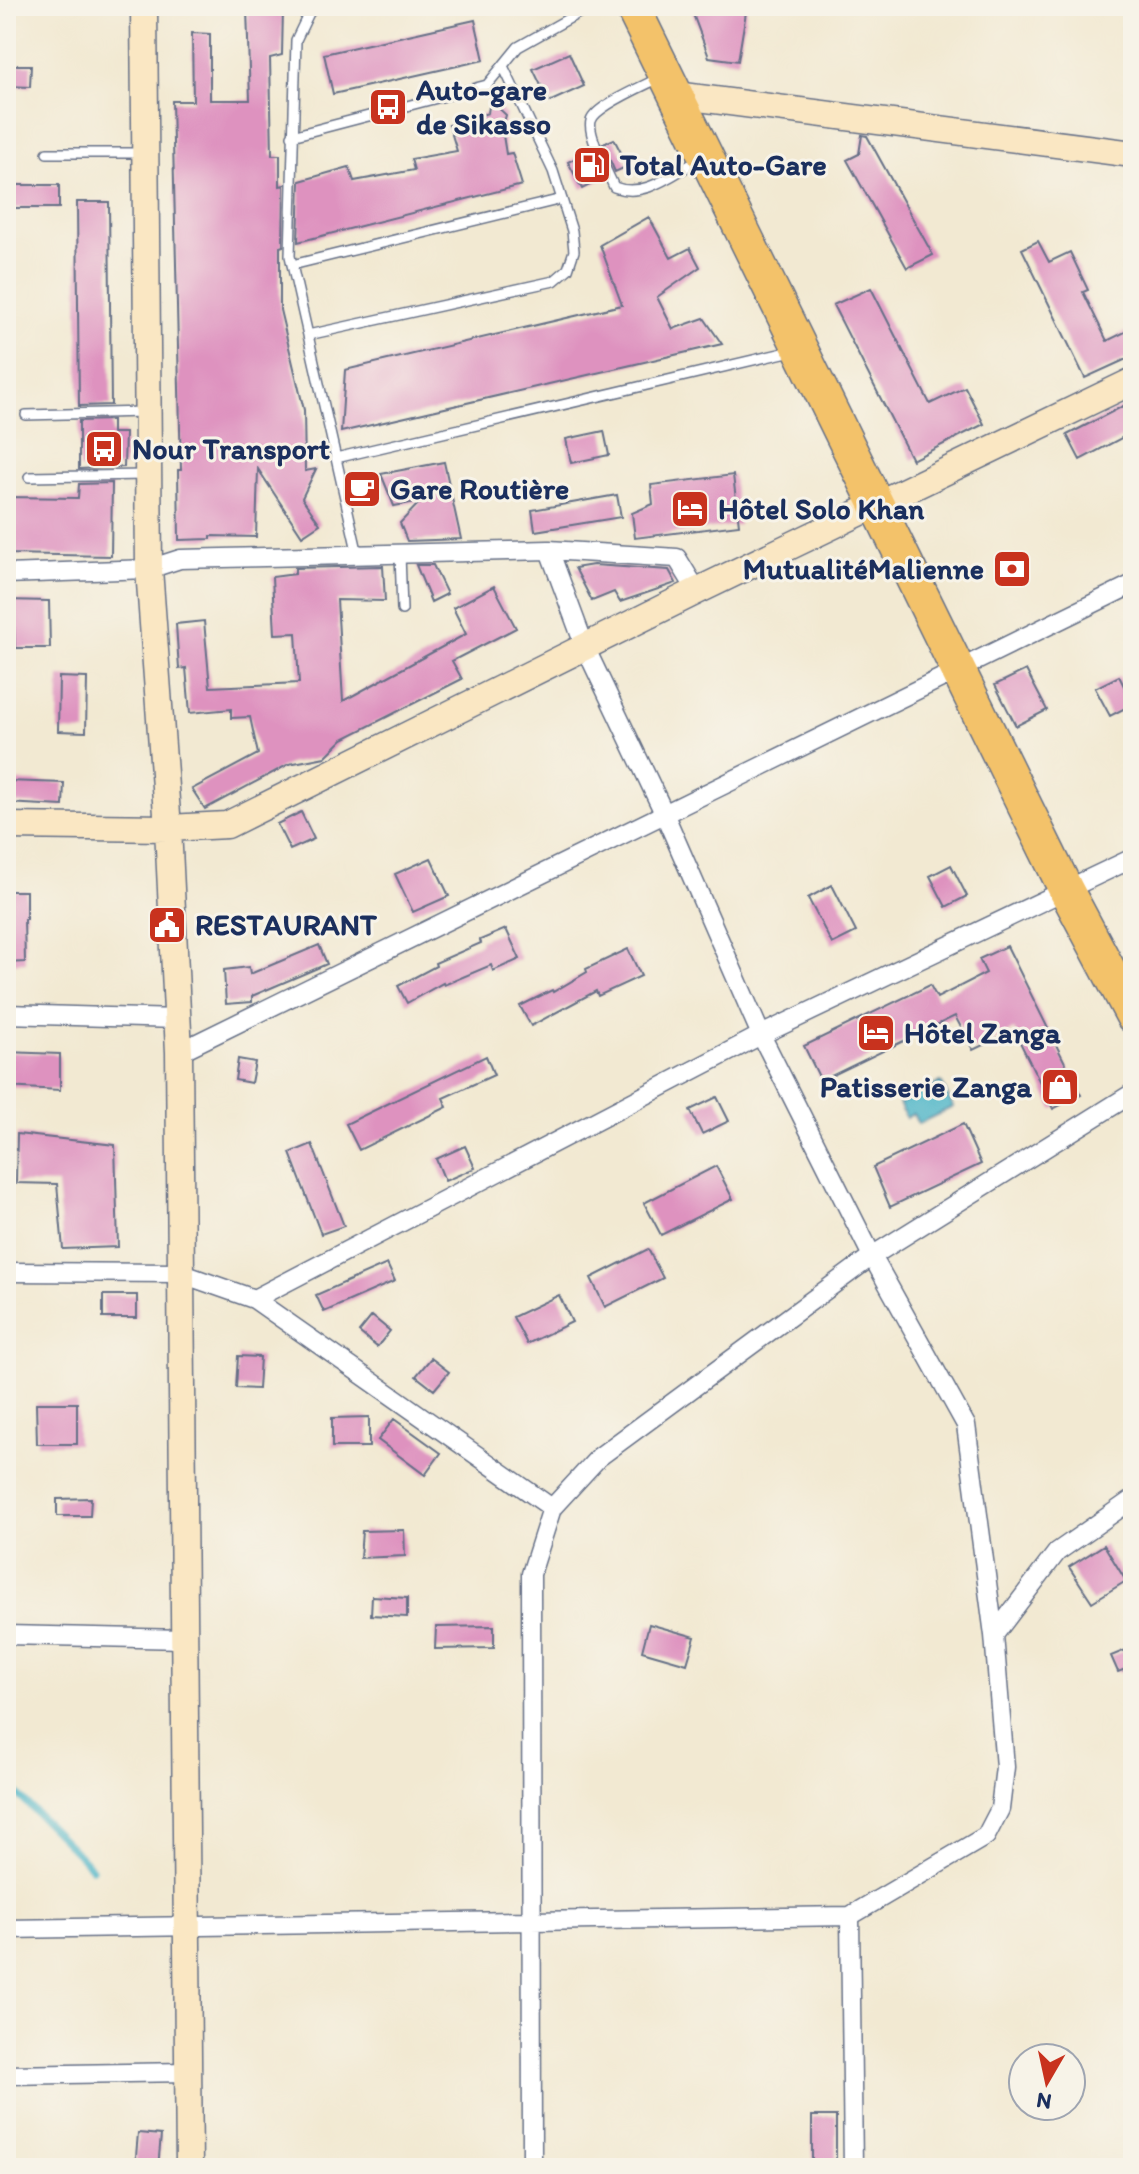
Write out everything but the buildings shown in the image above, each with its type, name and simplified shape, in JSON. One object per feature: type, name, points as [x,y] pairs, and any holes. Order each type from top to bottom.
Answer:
[{"type":"highway","points":[[632,6],[1066,890],[1133,1016]]},
{"type":"street","points":[[144,6],[149,569],[168,828],[179,1052],[189,2168]]},
{"type":"street","points":[[671,85],[1133,154]]},
{"type":"street","points":[[6,826],[168,828],[227,825],[697,591],[1133,381]]},
{"type":"street","points":[[6,574],[149,569],[180,559],[549,550],[677,558],[697,591]]},
{"type":"street","points":[[6,1929],[850,1916],[986,1836],[1000,1809],[1005,1767],[994,1635],[966,1425],[872,1256],[761,1035],[664,813],[585,647],[549,550]]},
{"type":"street","points":[[179,1052],[1133,584]]},
{"type":"street","points":[[254,1299],[761,1035],[1133,858]]},
{"type":"street","points":[[6,1014],[177,1019]]},
{"type":"street","points":[[532,2168],[531,1574],[552,1508],[599,1457],[872,1256],[1133,1093]]},
{"type":"street","points":[[6,1272],[180,1273],[254,1299],[552,1508]]},
{"type":"street","points":[[994,1635],[1057,1552],[1133,1499]]},
{"type":"street","points":[[6,1635],[184,1639]]},
{"type":"street","points":[[850,1916],[853,2168]]},
{"type":"street","points":[[6,2075],[188,2072]]},
{"type":"lane","points":[[316,6],[309,13],[296,40],[292,265],[358,555]]},
{"type":"lane","points":[[292,136],[487,85],[518,47],[591,6]]},
{"type":"lane","points":[[308,335],[554,281],[568,269],[574,251],[572,231],[562,199],[553,171],[503,66]]},
{"type":"lane","points":[[671,85],[597,111],[590,122],[592,136],[614,187],[626,192],[642,192],[705,156]]},
{"type":"lane","points":[[47,153],[146,153]]},
{"type":"lane","points":[[292,265],[562,199]]},
{"type":"lane","points":[[336,458],[801,349]]},
{"type":"lane","points":[[26,415],[148,412]]},
{"type":"lane","points":[[29,477],[148,475]]},
{"type":"lane","points":[[400,554],[402,610]]},
{"type":"water","points":[[941,1082],[953,1107],[918,1124],[913,1114],[906,1118],[899,1104]]},
{"type":"waterway","points":[[6,1783],[92,1868]]},
{"type":"place","name":"Auto-gare de Sikasso","points":[[388,107]]},
{"type":"place","name":"Total Auto-Gare","points":[[592,165]]},
{"type":"place","name":"Nour Transport","points":[[104,449]]},
{"type":"place","name":"Gare Routière","points":[[362,489]]},
{"type":"place","name":"Hôtel Solo Khan","points":[[690,509]]},
{"type":"place","name":"MutualitéMalienne","points":[[1012,569]]},
{"type":"place","name":"RESTAURANT","points":[[167,925]]},
{"type":"place","name":"Hôtel Zanga","points":[[876,1033]]},
{"type":"place","name":"Patisserie Zanga","points":[[1060,1087]]}]
